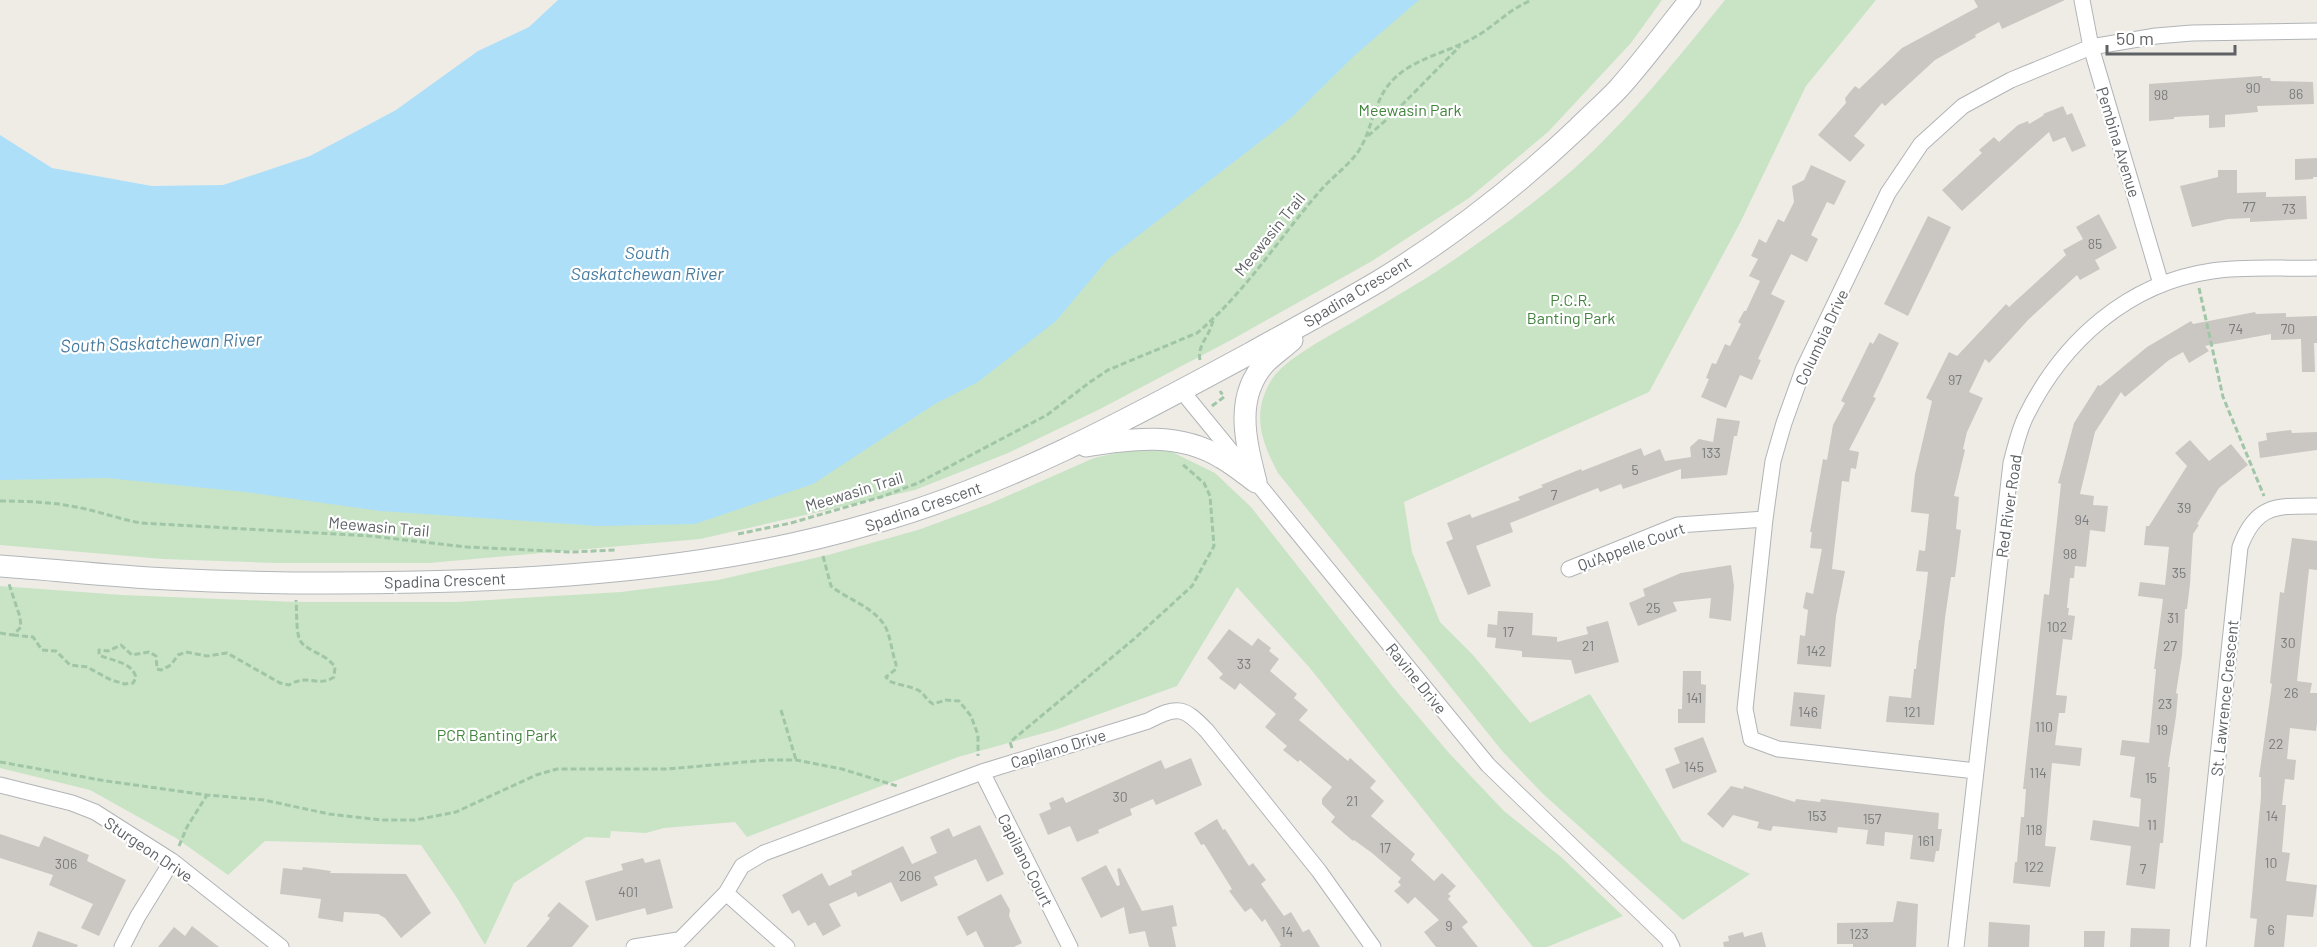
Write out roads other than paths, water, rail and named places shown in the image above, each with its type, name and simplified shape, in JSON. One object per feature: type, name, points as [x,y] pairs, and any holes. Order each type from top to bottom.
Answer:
[{"type":"street","name":"Spadina Crescent","points":[[5,567],[166,579],[296,583],[459,581],[602,573],[672,566],[744,555],[879,522],[940,502],[1064,450],[1210,375],[1382,279],[1462,225],[1538,166],[1619,88],[1690,0]]},
{"type":"street","name":"Pembina Avenue","points":[[2082,0],[2091,47],[2161,284]]},
{"type":"street","name":"Columbia Drive","points":[[1976,771],[1778,749],[1751,739],[1745,709],[1773,461],[1803,370],[1888,194],[1921,144],[1963,106],[2011,80],[2091,47],[2156,36],[2192,33],[2317,31]]},
{"type":"street","name":"Red River Road","points":[[1956,947],[2011,464],[2025,418],[2048,377],[2078,340],[2133,297],[2161,284],[2193,275],[2243,269],[2317,268]]},
{"type":"street","points":[[1256,483],[1244,430],[1244,417],[1250,391],[1265,363],[1322,313]]},
{"type":"street","name":"Ravine Drive","points":[[1181,390],[1488,765],[1668,939],[1672,947]]},
{"type":"street","points":[[1064,450],[1122,440],[1155,438],[1176,440],[1197,446],[1221,457],[1256,483]]},
{"type":"street","name":"St. Lawrence Crescent","points":[[2198,947],[2240,547],[2254,520],[2270,509],[2317,506]]},
{"type":"street","name":"Qu'Appelle Court","points":[[1569,569],[1678,525],[1765,519]]},
{"type":"street","name":"Capilano Drive","points":[[634,947],[675,943],[726,893],[742,866],[764,852],[982,772],[1148,721],[1167,711],[1182,710],[1208,731],[1319,871],[1373,947]]},
{"type":"street","name":"Capilano Court","points":[[982,772],[1070,947]]},
{"type":"street","name":"Sturgeon Drive","points":[[0,785],[47,796],[95,812],[172,861],[281,947]]},
{"type":"street","points":[[122,947],[172,861]]},
{"type":"street","points":[[726,893],[787,947]]},
{"type":"water","name":"South Saskatchewan River","points":[[558,0],[1419,0],[1354,56],[1292,117],[1108,259],[1056,321],[978,382],[935,404],[813,484],[695,524],[598,526],[380,511],[245,492],[106,478],[0,480],[0,135],[52,168],[152,186],[223,185],[310,156],[396,110],[478,51],[529,27]]},
{"type":"park label","name":"Meewasin Park","points":[[1410,109]]},
{"type":"park label","name":"P.C.R. Banting Park","points":[[1571,308]]},
{"type":"park label","name":"PCR Banting Park","points":[[497,734]]}]
